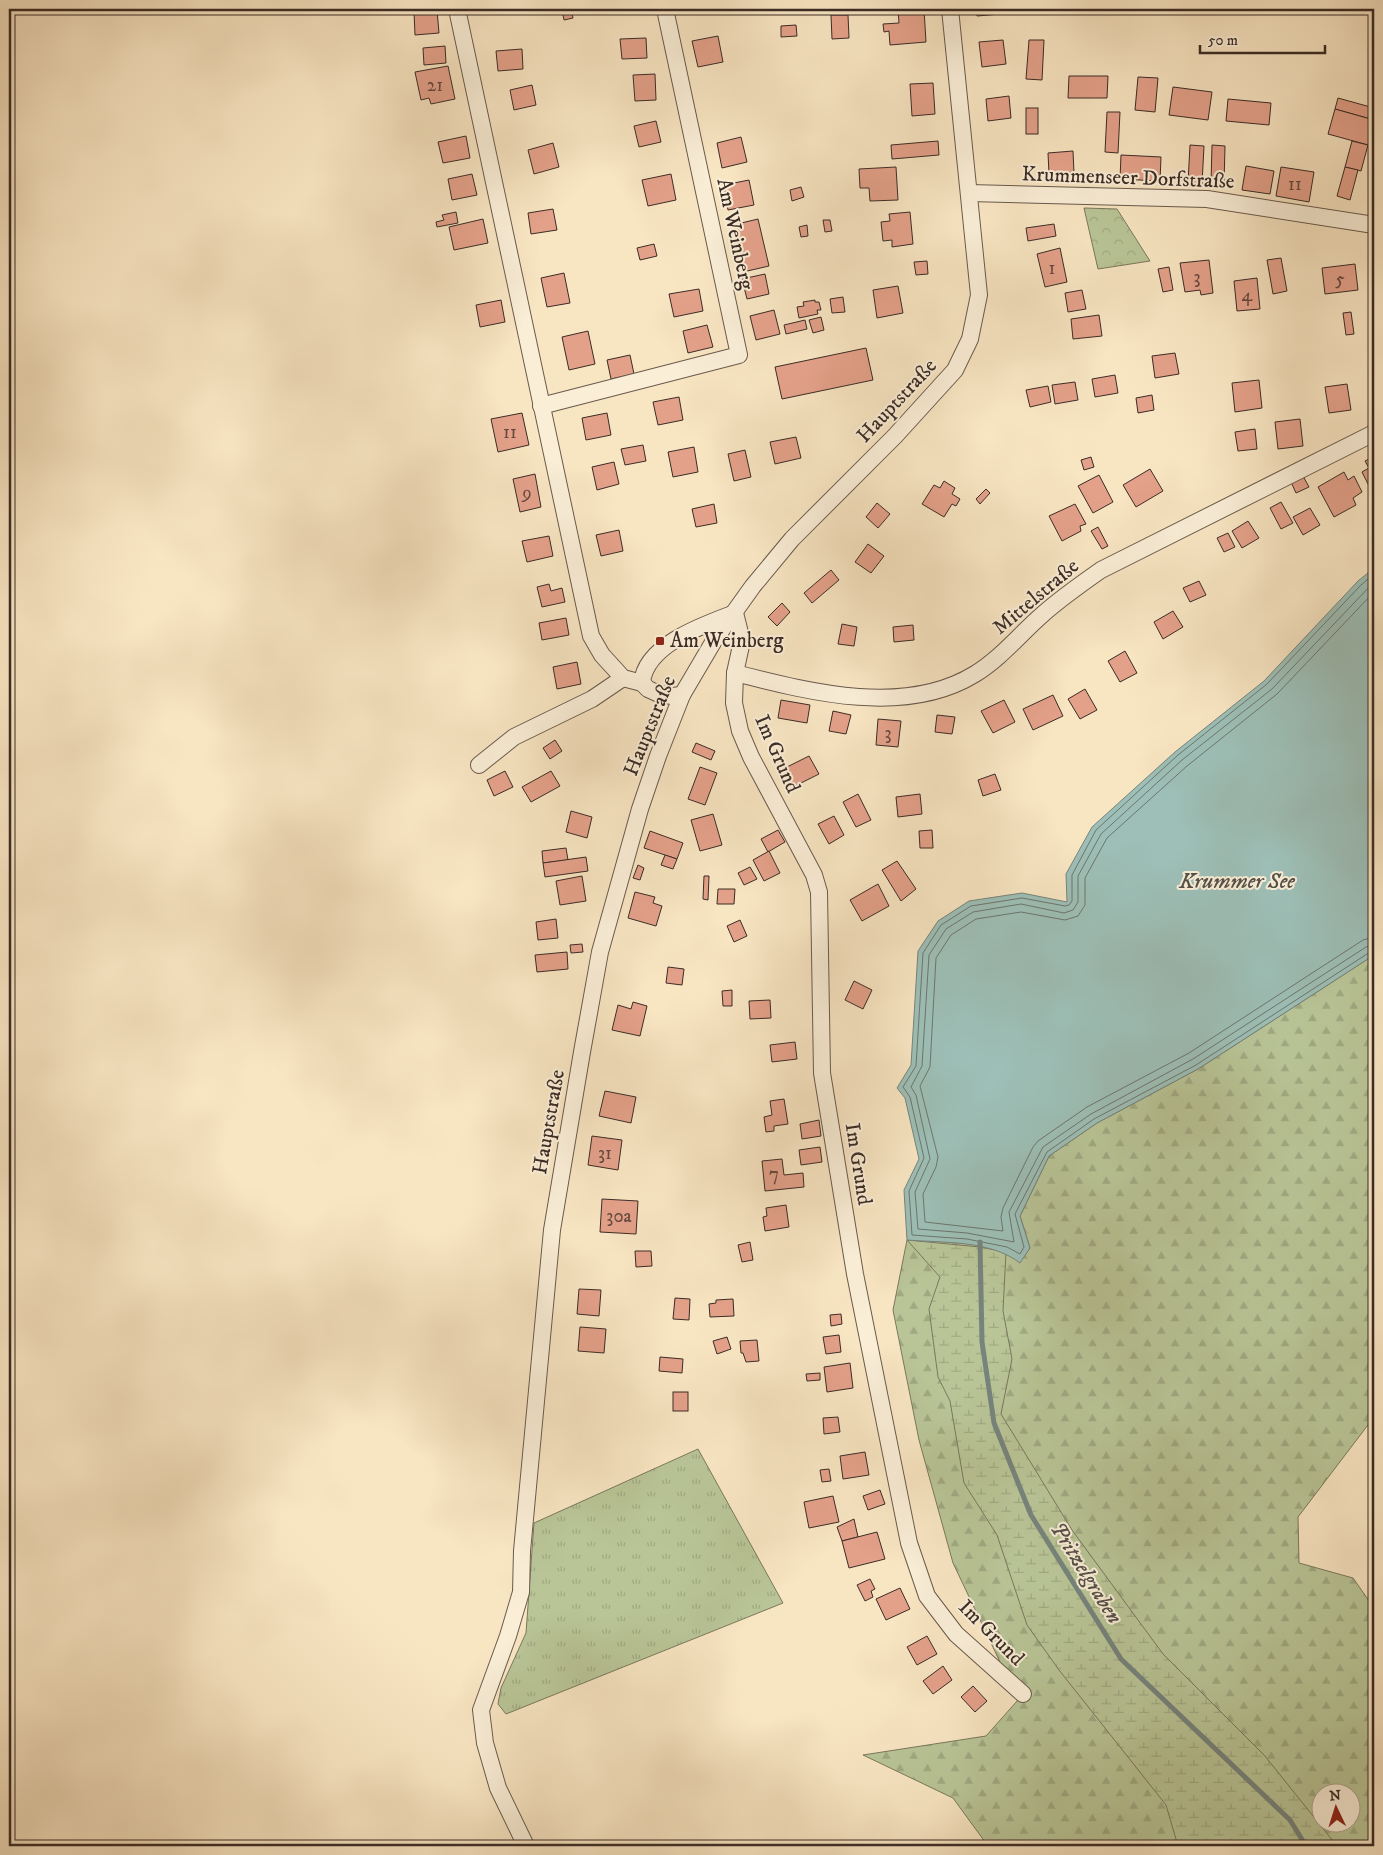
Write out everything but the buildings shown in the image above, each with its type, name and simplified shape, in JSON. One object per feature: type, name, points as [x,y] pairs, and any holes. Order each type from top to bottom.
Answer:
[{"type":"street","points":[[457,9],[591,636],[602,656],[623,678],[642,683],[648,689],[659,694],[672,696],[682,694]]},
{"type":"street","name":"Am Weinberg","points":[[541,406],[739,355],[665,9]]},
{"type":"street","name":"Hauptstraße","points":[[526,1846],[498,1788],[485,1743],[481,1710],[508,1636],[521,1592],[522,1552],[552,1230],[600,952],[640,809],[682,694],[716,639],[753,586],[792,539],[895,436],[954,370],[970,339],[979,295],[950,9]]},
{"type":"street","name":"Krummenseer Dorfstraße","points":[[969,194],[1207,199],[1374,225]]},
{"type":"street","name":"Mittelstraße","points":[[735,673],[793,687],[872,698],[915,696],[950,687],[976,674],[998,657],[1055,604],[1101,570],[1374,433]]},
{"type":"street","points":[[642,683],[643,671],[650,659],[664,648],[703,625],[734,613]]},
{"type":"street","name":"Im Grund","points":[[734,613],[742,641],[735,673],[734,703],[740,731],[751,757],[814,875],[819,892],[822,1073],[854,1274],[909,1543],[927,1596],[950,1627],[1023,1694]]},
{"type":"street","points":[[479,765],[514,737],[592,699],[623,678]]},
{"type":"green space","points":[[1084,208],[1117,209],[1150,261],[1098,269]]},
{"type":"green space","points":[[1374,955],[1374,1417],[1298,1517],[1299,1563],[1353,1578],[1374,1608],[1374,1846],[988,1846],[953,1798],[863,1755],[986,1736],[1018,1700],[953,1563],[919,1440],[893,1310],[907,1240],[951,1242],[981,1246],[995,1249],[1020,1262],[1030,1248],[1020,1216],[1049,1156],[1097,1123],[1198,1069]]},
{"type":"green space","points":[[907,1240],[980,1247],[1006,1252],[1003,1311],[1012,1359],[1001,1414],[1072,1530],[1163,1654],[1265,1756],[1310,1812],[1310,1832],[1326,1832],[1337,1846],[1178,1846],[1166,1805],[1059,1670],[1027,1625],[997,1535],[964,1483],[950,1401],[938,1377],[929,1309],[940,1277]]},
{"type":"green space","points":[[698,1449],[783,1603],[506,1714],[498,1704],[501,1688],[526,1633],[534,1523]]},
{"type":"water","name":"Krummer See","points":[[1374,568],[1374,955],[1198,1069],[1097,1123],[1049,1156],[1020,1216],[1030,1248],[1020,1263],[995,1250],[981,1246],[907,1240],[904,1190],[919,1159],[905,1098],[897,1088],[911,1065],[918,951],[938,921],[969,901],[1022,893],[1067,902],[1066,874],[1092,827],[1175,752],[1264,681],[1358,581]]},
{"type":"waterway","name":"Pritzelgraben","points":[[980,1242],[982,1342],[994,1423],[1031,1515],[1121,1659],[1290,1820],[1306,1846]]},
{"type":"place","name":"Am Weinberg","points":[[660,641]]}]
